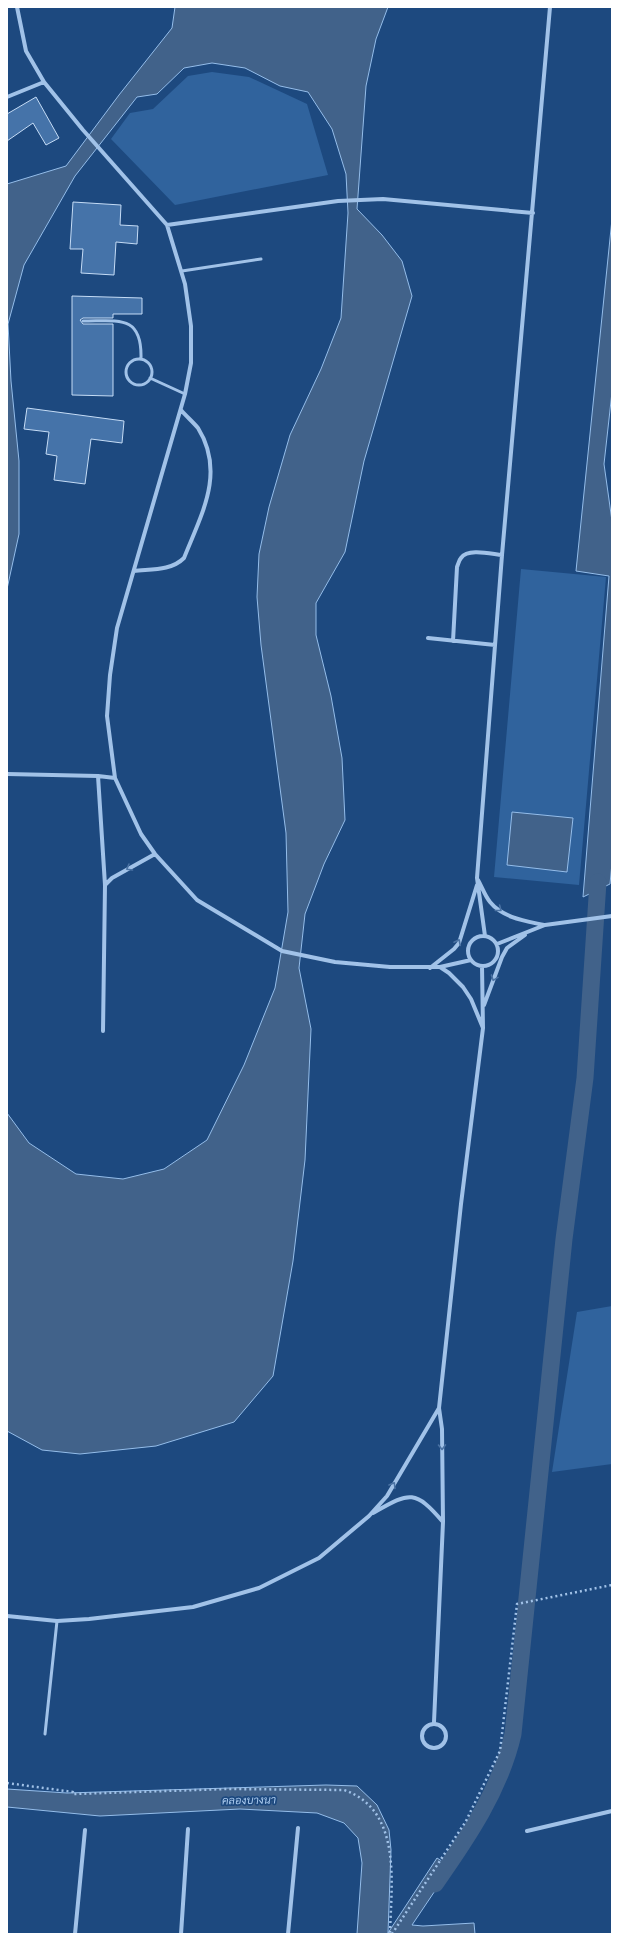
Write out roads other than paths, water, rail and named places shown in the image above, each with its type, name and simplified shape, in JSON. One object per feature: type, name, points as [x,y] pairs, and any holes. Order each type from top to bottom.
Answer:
[{"type":"street","points":[[17,7],[26,51],[44,82],[83,130],[167,225],[182,271],[192,326],[191,363],[186,394],[118,628],[110,675],[107,716],[115,778],[141,834],[155,854],[197,900],[275,947],[291,954],[335,962],[430,968],[471,960]]},
{"type":"street","points":[[486,936],[477,878],[502,555],[550,7]]},
{"type":"street","points":[[7,96],[44,82]]},
{"type":"street","points":[[167,225],[338,201],[384,199],[533,212]]},
{"type":"street","points":[[134,571],[171,567],[178,564],[184,558],[209,494],[212,470],[206,445],[197,427],[181,410]]},
{"type":"street","points":[[453,641],[457,567],[460,558],[466,554],[474,553],[502,555]]},
{"type":"street","points":[[428,638],[495,645]]},
{"type":"street","points":[[7,774],[98,776],[115,778]]},
{"type":"street","points":[[98,776],[105,885],[103,1031]]},
{"type":"street","points":[[105,885],[112,878],[155,854]]},
{"type":"street","points":[[477,878],[490,902],[501,912],[512,917],[545,926]]},
{"type":"street","points":[[430,968],[454,949],[459,943],[478,883]]},
{"type":"street","points":[[497,944],[545,926],[612,916]]},
{"type":"street","points":[[483,1007],[502,957],[507,948],[518,939],[536,929]]},
{"type":"street","points":[[486,936],[491,938],[497,944],[498,955],[489,965],[482,966],[471,960],[468,954],[472,941],[478,937],[486,936]]},
{"type":"street","points":[[434,1722],[443,1522],[442,1429],[439,1408],[461,1204],[483,1028],[482,966]]},
{"type":"street","points":[[440,967],[449,973],[463,987],[471,999],[483,1028]]},
{"type":"street","points":[[7,1616],[57,1621],[88,1619],[193,1607],[259,1588],[319,1558],[369,1516],[387,1496],[439,1408]]},
{"type":"street","points":[[369,1516],[401,1498],[414,1497],[429,1506],[443,1522]]},
{"type":"street","points":[[434,1722],[446,1732],[446,1741],[439,1748],[430,1748],[423,1743],[421,1734],[425,1726],[434,1722]]},
{"type":"street","points":[[527,1832],[612,1811]]},
{"type":"street","points":[[288,1934],[298,1828]]},
{"type":"street","points":[[181,1934],[188,1829]]},
{"type":"street","points":[[75,1934],[85,1830]]},
{"type":"lane","points":[[182,271],[261,259]]},
{"type":"lane","points":[[83,320],[126,323],[136,330],[140,337],[141,358]]},
{"type":"lane","points":[[141,358],[147,361],[151,367],[150,378],[143,385],[136,385],[130,382],[126,376],[125,369],[128,363],[134,359],[141,358]]},
{"type":"lane","points":[[150,378],[186,394]]},
{"type":"lane","points":[[45,1734],[57,1621]]},
{"type":"water","points":[[175,7],[388,7],[376,39],[366,86],[357,209],[382,235],[402,261],[412,296],[364,461],[345,552],[316,603],[316,635],[331,696],[342,758],[345,820],[324,864],[305,914],[299,968],[311,1029],[305,1160],[293,1261],[273,1376],[234,1422],[156,1446],[80,1454],[42,1450],[7,1431],[7,1113],[29,1143],[76,1174],[123,1179],[164,1169],[207,1140],[244,1065],[275,988],[288,912],[286,833],[261,645],[257,597],[259,554],[269,507],[290,435],[321,369],[341,318],[348,213],[346,174],[332,129],[308,92],[280,86],[245,68],[212,63],[184,68],[157,94],[137,97],[75,176],[24,265],[8,324],[11,381],[19,461],[19,534],[7,589],[7,184],[66,166],[119,95],[172,28]]},
{"type":"water","points":[[612,219],[612,392],[604,464],[612,521],[612,863],[610,884],[583,897],[609,576],[576,571]]},
{"type":"water","points":[[512,812],[573,818],[567,872],[507,865]]},
{"type":"water","name":"คลองบางนา","points":[[326,1785],[357,1786],[377,1805],[389,1830],[391,1850],[388,1933],[437,1858],[451,1867],[412,1925],[423,1926],[474,1923],[475,1934],[357,1934],[362,1863],[358,1838],[344,1823],[317,1813],[240,1809],[100,1816],[7,1807],[7,1789],[67,1793]]},
{"type":"waterway","points":[[435,1884],[482,1812],[500,1774],[513,1734],[564,1239],[585,1078],[598,882]]}]
